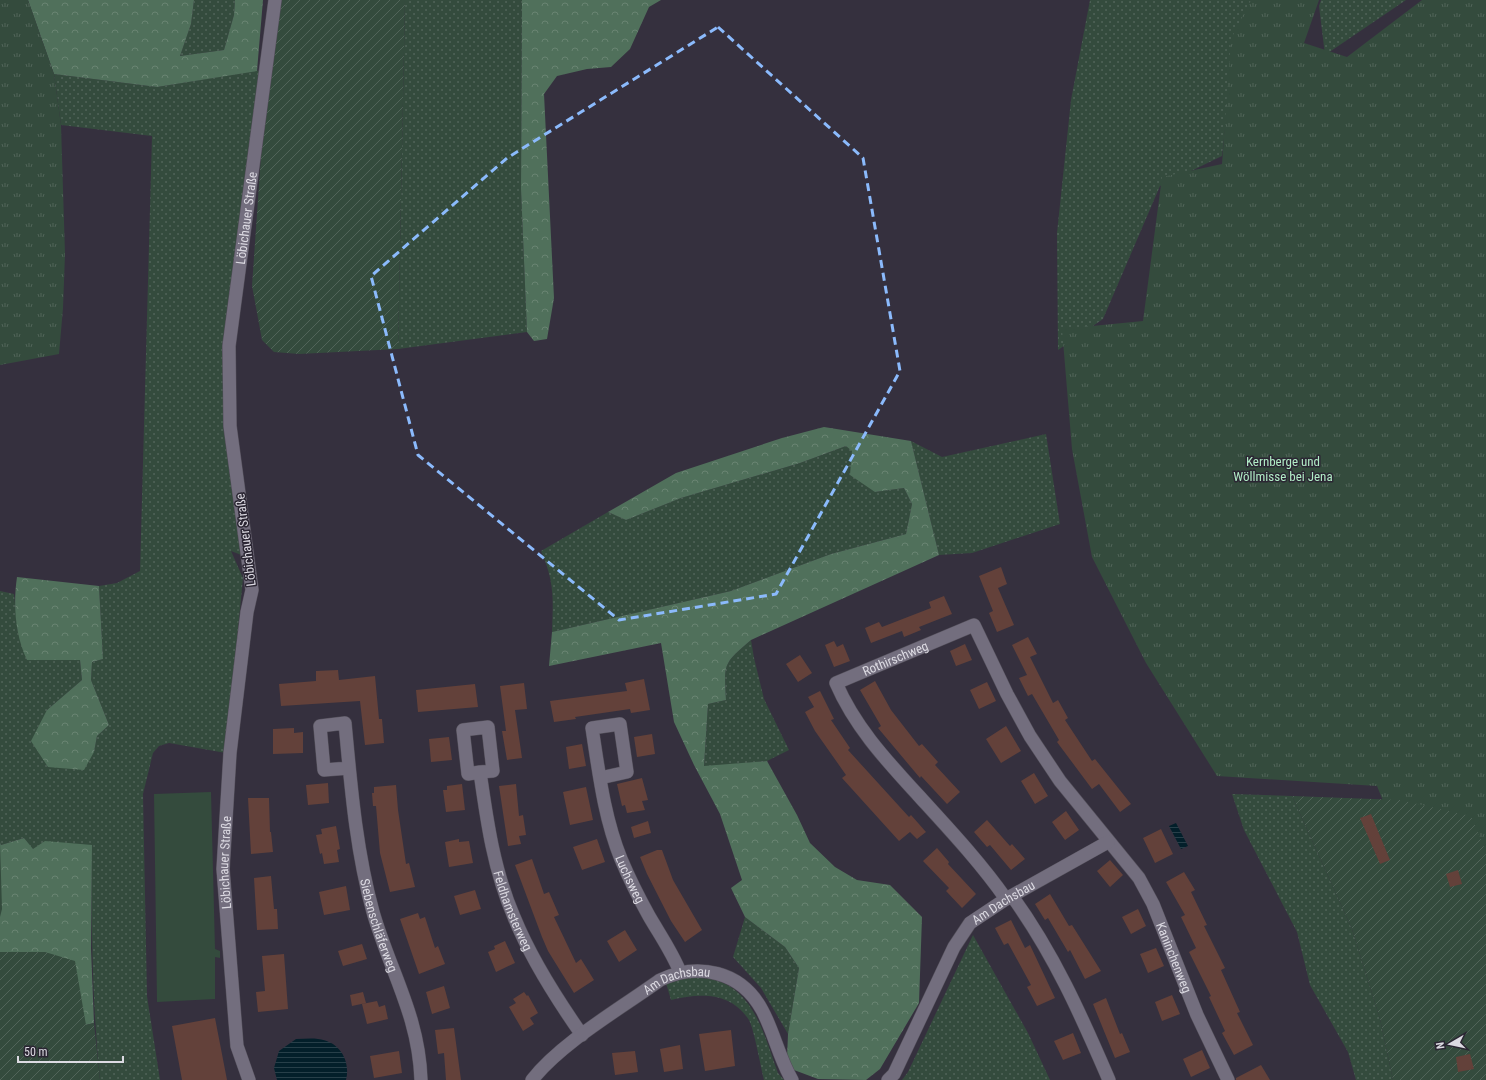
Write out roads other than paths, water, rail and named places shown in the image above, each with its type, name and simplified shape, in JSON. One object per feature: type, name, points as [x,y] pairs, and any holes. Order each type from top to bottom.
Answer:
[{"type":"street","name":"Löbichauer Straße","points":[[249,1080],[237,1046],[223,869],[230,753],[247,612],[252,590],[230,426],[229,346],[274,0]]},
{"type":"street","name":"Rothirschweg","points":[[1009,898],[885,761],[845,705],[836,683],[974,625],[1007,694],[1030,736],[1060,781],[1108,842]]},
{"type":"street","name":"Siebenschläferweg","points":[[349,768],[353,812],[365,883],[384,945],[411,1015],[417,1041],[421,1080]]},
{"type":"street","name":"Feldhamsterweg","points":[[480,772],[488,831],[498,871],[513,916],[540,969],[582,1035]]},
{"type":"street","name":"Luchsweg","points":[[600,778],[607,821],[621,859],[648,915],[674,956],[680,972]]},
{"type":"street","name":"Am Dachsbau","points":[[888,1080],[894,1074],[962,932],[970,923],[1009,898],[1108,842]]},
{"type":"street","name":"Kaninchenweg","points":[[1108,842],[1139,878],[1153,904],[1197,1015],[1228,1080]]},
{"type":"street","points":[[1009,898],[1051,956],[1078,1006],[1109,1080]]},
{"type":"street","name":"Am Dachsbau","points":[[532,1080],[549,1062],[582,1035],[660,980],[680,972],[694,970],[720,973],[734,979],[755,998],[763,1010],[782,1063],[792,1080]]},
{"type":"water","points":[[1176,823],[1188,846],[1181,849],[1169,826]]},
{"type":"water","points":[[296,1039],[315,1039],[332,1043],[342,1053],[345,1059],[347,1065],[346,1080],[277,1080],[274,1068],[279,1051]]},
{"type":"park label","name":"Kernberge und Wöllmisse bei Jena","points":[[1283,468]]}]
